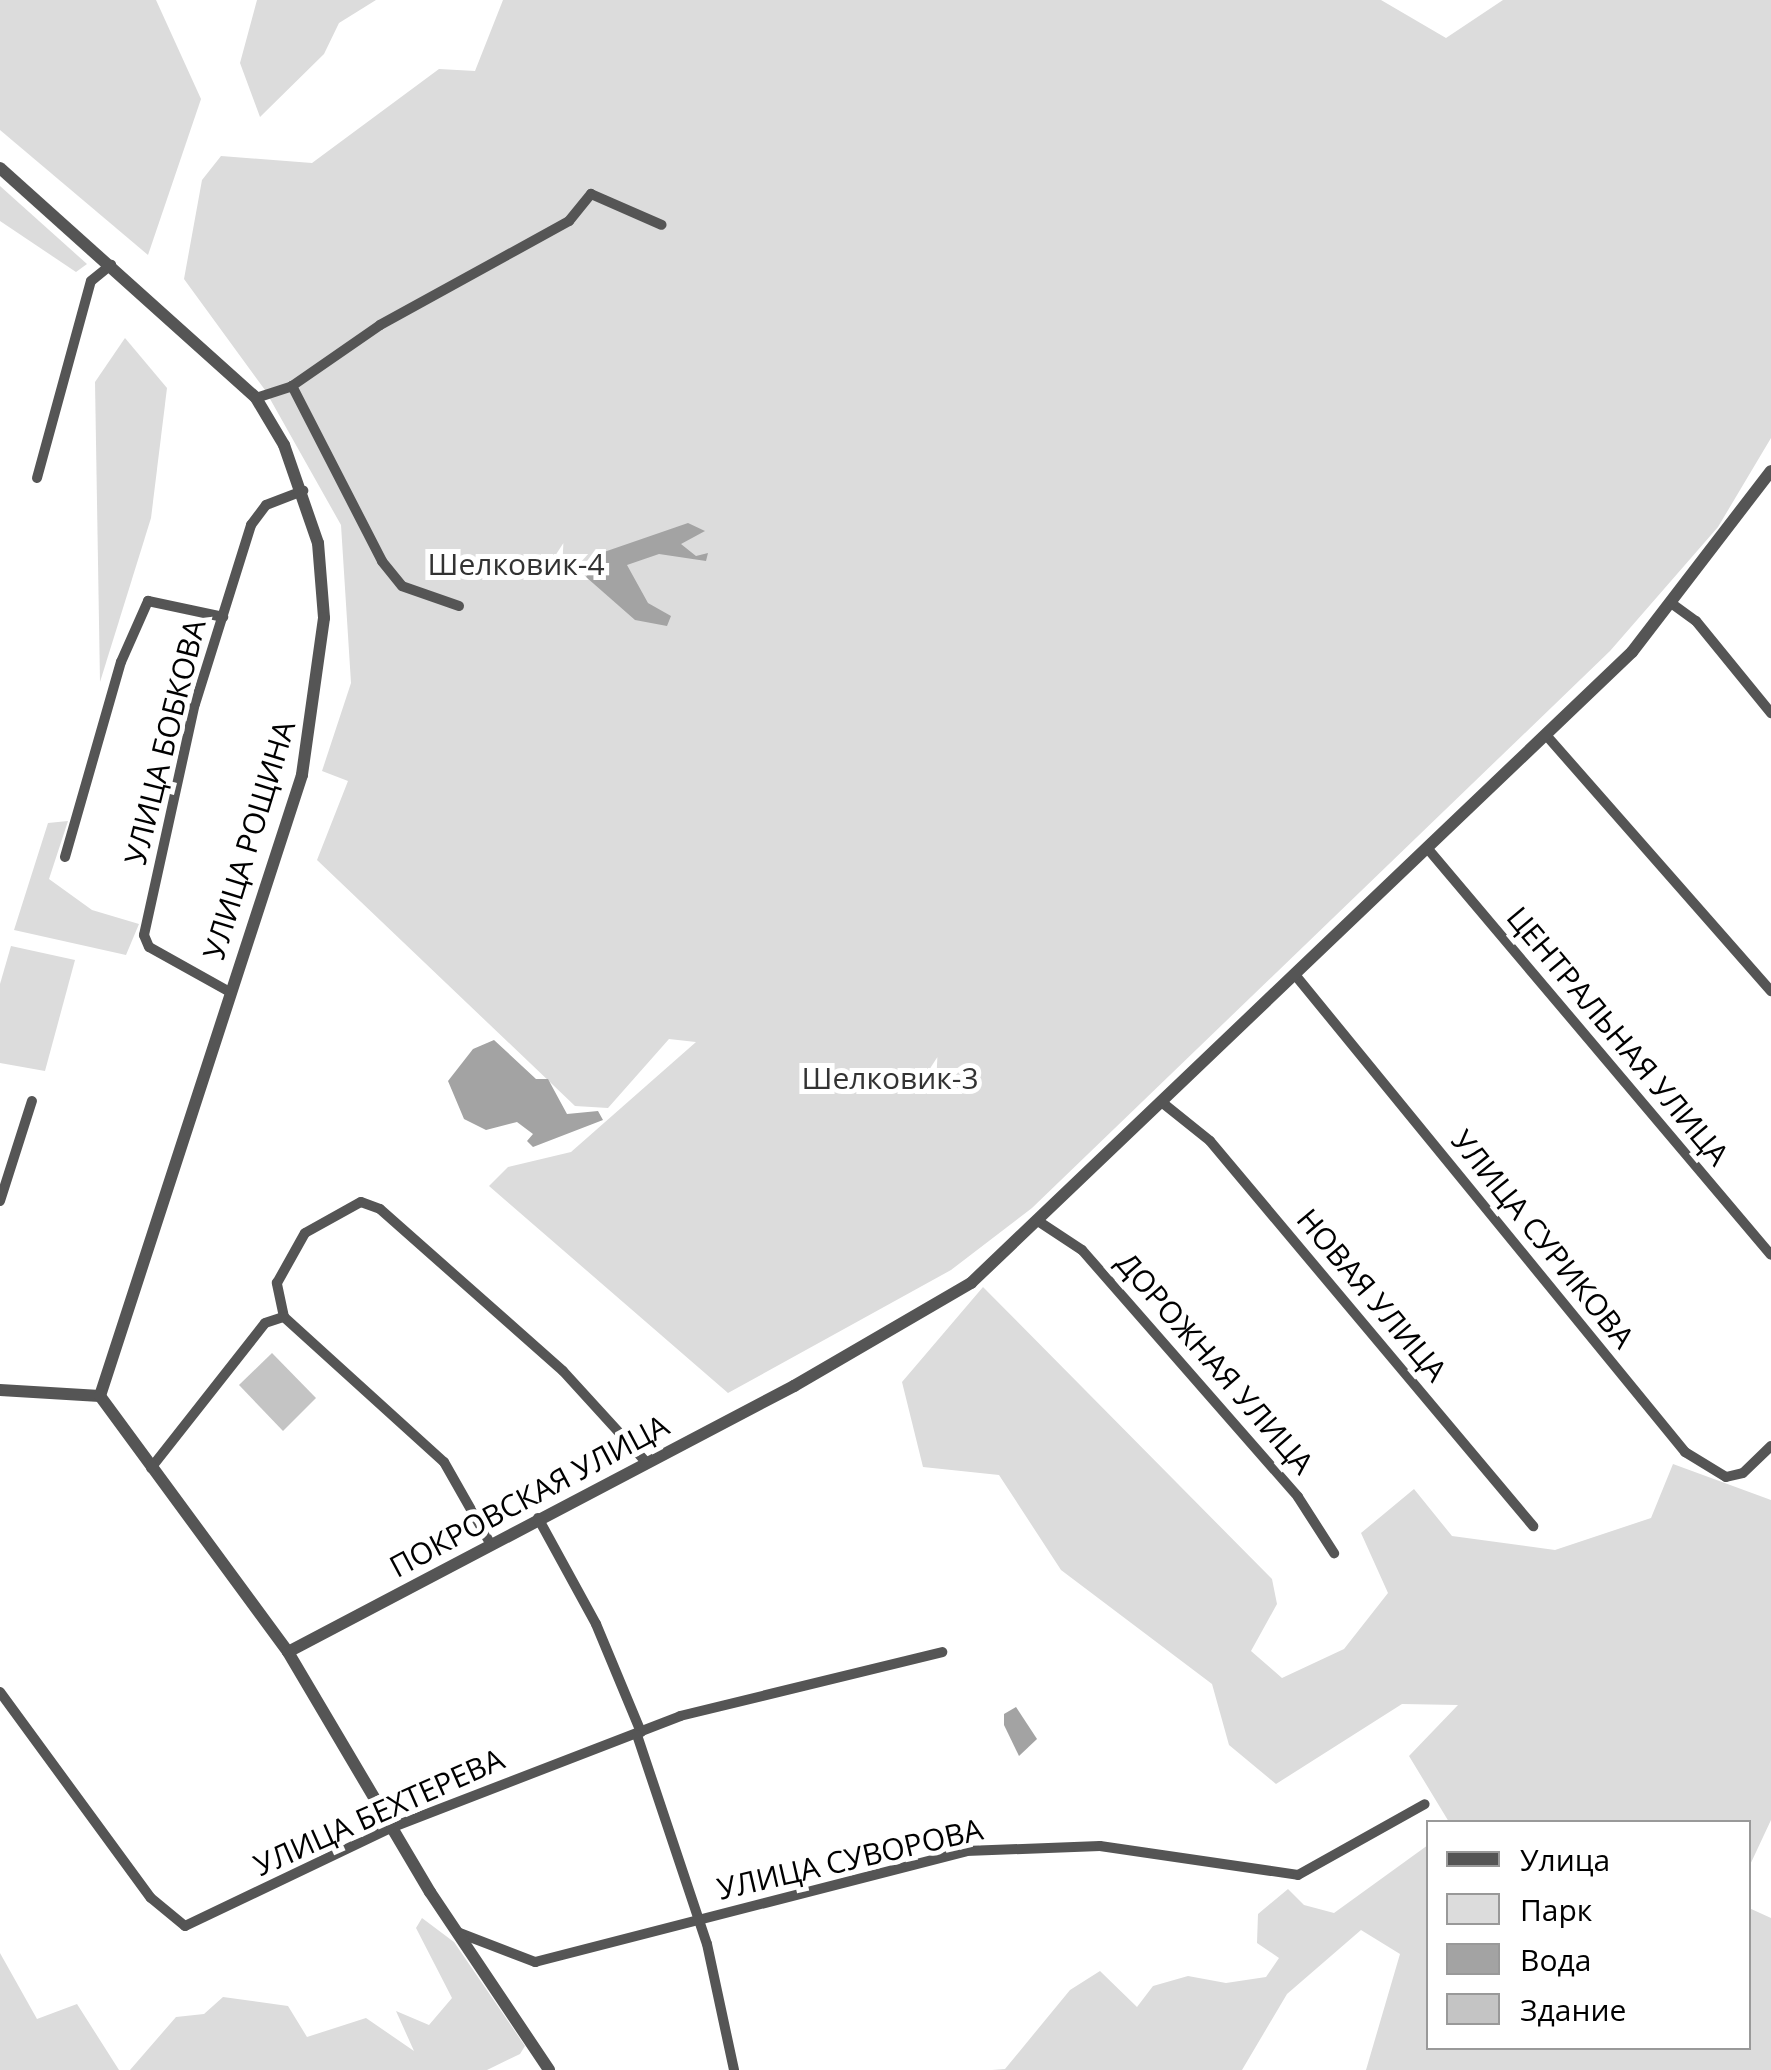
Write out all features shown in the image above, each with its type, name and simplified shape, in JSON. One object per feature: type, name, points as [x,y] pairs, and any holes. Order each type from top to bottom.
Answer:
[{"type":"street","name":"УЛИЦА РОЩИНА","points":[[0,168],[256,398],[303,491],[318,543],[324,618],[316,709],[302,775],[228,990],[100,1396]]},
{"type":"street","points":[[256,398],[292,386],[380,325],[569,221],[591,194],[662,225]]},
{"type":"street","points":[[37,478],[91,281],[111,265]]},
{"type":"street","points":[[292,386],[382,561],[402,586],[460,606]]},
{"type":"street","name":"ПОКРОВСКАЯ УЛИЦА","points":[[288,1652],[928,1312],[1041,1223],[1546,735],[1671,604],[1771,471]]},
{"type":"street","name":"УЛИЦА БОБКОВА","points":[[228,990],[149,947],[144,935],[222,617],[252,525],[266,504],[303,491]]},
{"type":"street","points":[[65,857],[121,662],[148,602],[222,617]]},
{"type":"street","points":[[1671,604],[1696,622],[1771,713]]},
{"type":"street","points":[[1546,735],[1771,990]]},
{"type":"street","name":"ЦЕНТРАЛЬНАЯ УЛИЦА","points":[[1428,849],[1771,1255]]},
{"type":"street","name":"УЛИЦА СУРИКОВА","points":[[1296,976],[1685,1452],[1726,1477],[1743,1473],[1771,1446]]},
{"type":"street","points":[[0,1201],[32,1101]]},
{"type":"street","name":"НОВАЯ УЛИЦА","points":[[1164,1104],[1210,1142],[1533,1526]]},
{"type":"street","points":[[490,1542],[444,1462],[284,1317],[276,1284],[305,1234],[361,1202],[380,1209],[563,1371],[647,1462]]},
{"type":"street","name":"ДОРОЖНАЯ УЛИЦА","points":[[1041,1223],[1082,1250],[1298,1497],[1334,1553]]},
{"type":"street","points":[[151,1468],[265,1323],[284,1317]]},
{"type":"street","points":[[0,1390],[100,1396],[288,1652],[457,1932],[549,2070]]},
{"type":"street","points":[[538,1518],[596,1624],[639,1733],[698,1921],[734,2070]]},
{"type":"street","name":"УЛИЦА БЕХТЕРЕВА","points":[[0,1692],[151,1898],[184,1926],[393,1826],[639,1733],[942,1652]]},
{"type":"street","name":"УЛИЦА СУВОРОВА","points":[[457,1932],[535,1962],[966,1851],[1100,1846],[1298,1875],[1426,1804]]},
{"type":"green space","points":[[0,0],[156,0],[201,99],[148,255],[0,130]]},
{"type":"green space","points":[[257,0],[376,0],[339,23],[324,54],[260,117],[240,63]]},
{"type":"green space","points":[[503,0],[1381,0],[1446,38],[1503,0],[1771,0],[1771,438],[1718,527],[1610,651],[1032,1208],[951,1270],[728,1393],[489,1186],[508,1167],[571,1152],[696,1042],[669,1039],[608,1108],[575,1106],[317,860],[348,781],[322,771],[351,683],[341,525],[265,390],[184,279],[202,180],[221,156],[312,163],[439,69],[475,71]]},
{"type":"green space","points":[[0,186],[87,264],[76,272],[0,221]]},
{"type":"green space","points":[[125,338],[167,388],[151,518],[100,682],[95,382]]},
{"type":"green space","points":[[68,821],[49,879],[92,910],[139,924],[126,955],[14,930],[48,823]]},
{"type":"green space","points":[[11,946],[75,960],[45,1071],[0,1063],[0,984]]},
{"type":"green space","points":[[983,1287],[1272,1579],[1277,1604],[1251,1651],[1282,1678],[1344,1649],[1388,1593],[1361,1533],[1414,1489],[1452,1536],[1555,1550],[1651,1518],[1673,1464],[1771,1500],[1771,1820],[1751,1863],[1751,1820],[1448,1820],[1409,1756],[1458,1705],[1402,1704],[1276,1784],[1229,1745],[1212,1684],[1061,1570],[999,1475],[923,1467],[902,1382]]},
{"type":"green space","points":[[1426,1846],[1426,2050],[1751,2050],[1751,1909],[1771,1918],[1771,2070],[1366,2070],[1400,1954],[1361,1930],[1287,1994],[1242,2070],[992,2070],[1005,2069],[1070,1990],[1100,1971],[1137,2007],[1153,1986],[1188,1976],[1226,1983],[1266,1977],[1279,1958],[1257,1943],[1258,1914],[1288,1889],[1304,1905],[1334,1913]]},
{"type":"green space","points":[[422,1918],[454,1942],[525,2046],[520,2054],[487,2070],[130,2070],[176,2017],[204,2014],[223,1997],[288,2006],[307,2037],[366,2018],[414,2051],[396,2011],[429,2025],[452,1998],[416,1928]]},
{"type":"green space","points":[[0,1953],[37,2019],[77,2004],[119,2070],[0,2070]]},
{"type":"water","points":[[688,523],[705,531],[681,544],[696,556],[708,553],[706,561],[659,554],[627,565],[648,603],[671,616],[667,626],[635,620],[586,577],[604,552]]},
{"type":"water","points":[[494,1040],[536,1079],[548,1079],[567,1114],[598,1111],[603,1120],[533,1147],[527,1141],[533,1134],[517,1122],[486,1130],[464,1119],[448,1081],[473,1049]]},
{"type":"water","points":[[1016,1707],[1037,1739],[1019,1756],[1004,1725],[1004,1714]]},
{"type":"building","points":[[272,1353],[316,1398],[283,1431],[239,1385]]},
{"type":"park label","name":"Шелковик-4","points":[[516,564]]},
{"type":"park label","name":"Шелковик-3","points":[[890,1078]]}]
